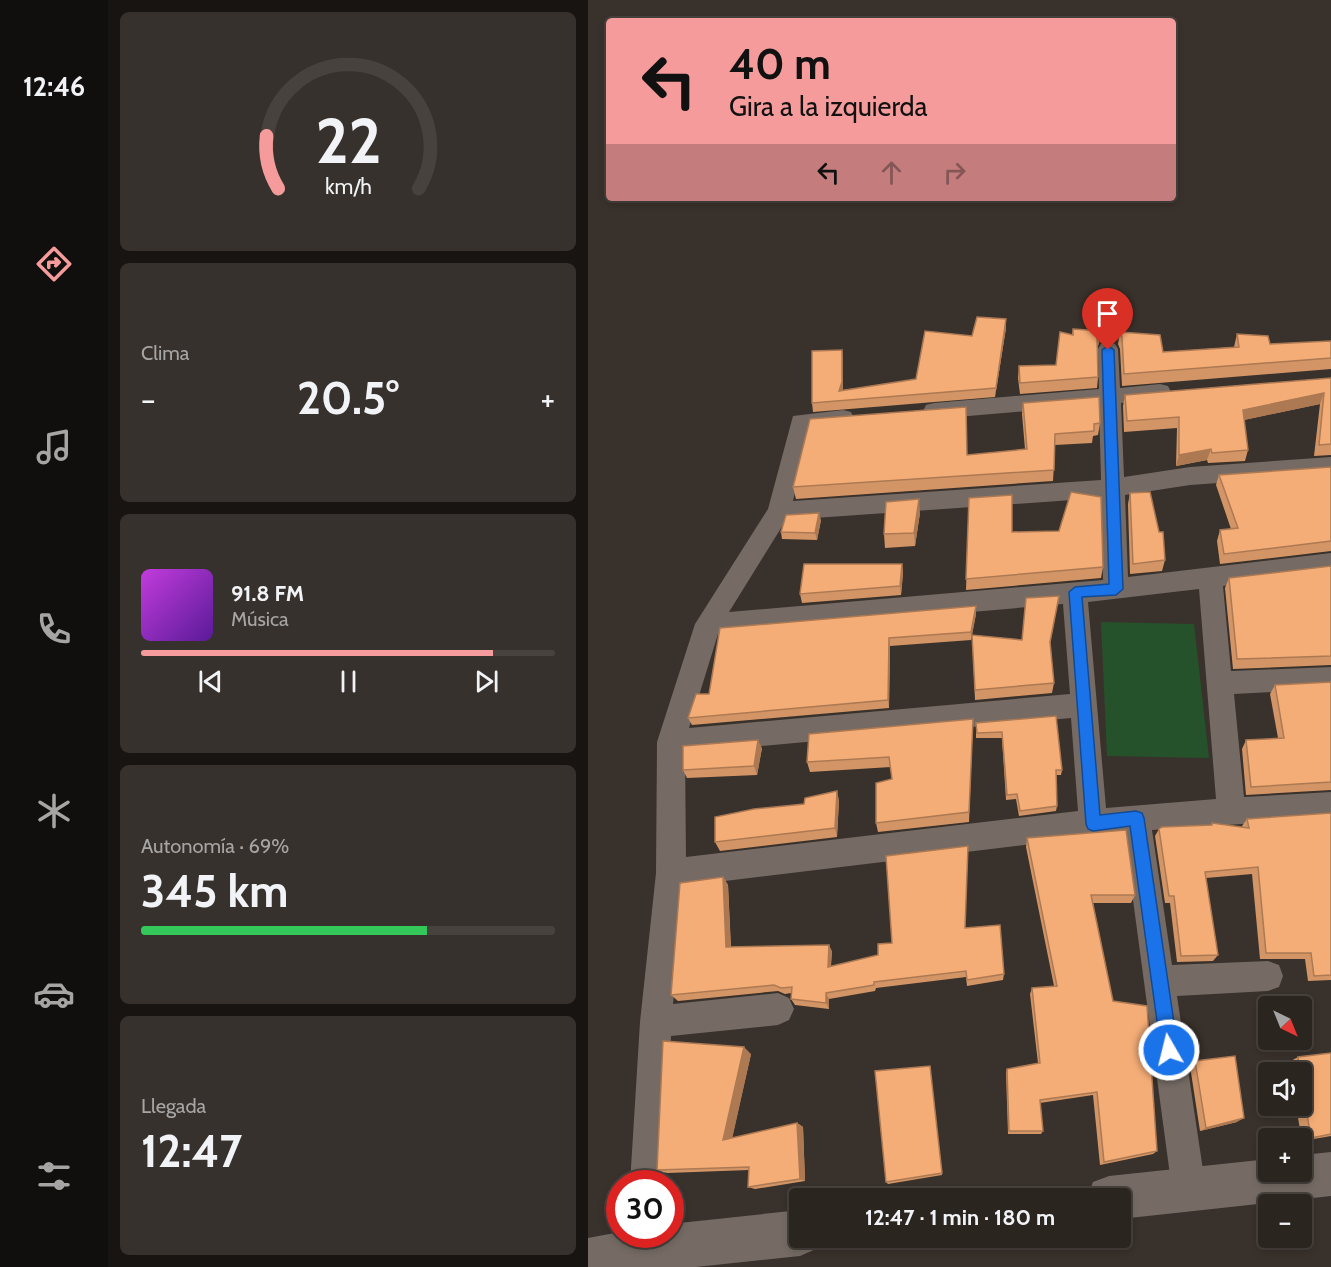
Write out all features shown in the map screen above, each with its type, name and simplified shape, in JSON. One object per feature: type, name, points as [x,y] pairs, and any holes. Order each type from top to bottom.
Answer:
[{"type":"street","points":[[1108,350],[1116,589]]},
{"type":"street","points":[[908,413],[1179,391]]},
{"type":"street","points":[[648,1170],[656,1022],[670,873],[671,742],[708,624],[779,511],[801,422],[861,417]]},
{"type":"street","points":[[779,511],[1113,488],[1190,476],[1331,466]]},
{"type":"street","points":[[708,624],[1116,589],[1331,563]]},
{"type":"street","points":[[1210,578],[1231,812]]},
{"type":"street","points":[[1075,592],[1093,824]]},
{"type":"street","points":[[1219,683],[1331,678]]},
{"type":"street","points":[[671,742],[1084,705]]},
{"type":"street","points":[[670,873],[1136,818],[1331,805]]},
{"type":"street","points":[[1136,818],[1189,1190]]},
{"type":"street","points":[[1159,981],[1268,976]]},
{"type":"street","points":[[656,1022],[778,1009]]},
{"type":"street","points":[[1131,1196],[1331,1174]]},
{"type":"street","points":[[684,1240],[789,1234]]},
{"type":"street","points":[[588,1261],[626,1248]]},
{"type":"green space","points":[[1101,622],[1194,624],[1209,758],[1107,756]]},
{"type":"building","points":[[977,317],[1006,319],[996,388],[812,403],[812,351],[842,350],[842,382],[839,391],[916,379],[925,331],[972,336]]},
{"type":"building","points":[[1073,329],[1101,331],[1097,338],[1098,377],[1020,383],[1019,366],[1056,365],[1060,332],[1073,335]]},
{"type":"building","points":[[1120,332],[1160,335],[1163,352],[1239,347],[1237,334],[1268,336],[1270,344],[1331,341],[1331,358],[1124,374]]},
{"type":"building","points":[[1331,378],[1331,444],[1319,445],[1324,393],[1243,410],[1248,450],[1212,453],[1211,449],[1179,455],[1179,417],[1127,421],[1125,395]]},
{"type":"building","points":[[1099,397],[1100,423],[1094,424],[1094,431],[1055,434],[1054,470],[793,487],[810,419],[966,407],[967,455],[1027,449],[1023,403]]},
{"type":"building","points":[[1331,467],[1331,541],[1224,554],[1220,530],[1238,528],[1219,475]]},
{"type":"building","points":[[1071,492],[1101,497],[1103,567],[966,579],[969,498],[1012,495],[1012,532],[1059,531]]},
{"type":"building","points":[[1150,492],[1159,532],[1163,532],[1165,560],[1133,564],[1130,493]]},
{"type":"building","points":[[919,499],[914,533],[884,534],[886,502]]},
{"type":"building","points":[[819,513],[815,533],[781,532],[786,515]]},
{"type":"building","points":[[804,564],[902,564],[900,586],[800,594]]},
{"type":"building","points":[[1331,566],[1331,656],[1237,659],[1229,578]]},
{"type":"building","points":[[1059,596],[1050,642],[1054,683],[975,690],[972,635],[1022,640],[1026,598]]},
{"type":"building","points":[[976,606],[971,632],[889,638],[888,700],[688,718],[696,694],[709,694],[720,628]]},
{"type":"building","points":[[1331,682],[1331,782],[1251,787],[1246,740],[1284,738],[1275,685]]},
{"type":"building","points":[[1056,716],[1062,770],[1056,770],[1057,806],[1020,811],[1017,794],[1007,795],[1002,732],[977,733],[976,723]]},
{"type":"building","points":[[973,719],[969,812],[876,823],[876,783],[892,779],[889,757],[807,762],[809,734]]},
{"type":"building","points":[[758,740],[754,766],[683,770],[683,746]]},
{"type":"building","points":[[837,791],[835,828],[715,842],[715,817],[754,809],[804,804],[805,798]]},
{"type":"building","points":[[1331,813],[1331,975],[1314,976],[1311,953],[1266,953],[1258,867],[1205,872],[1218,955],[1181,956],[1174,896],[1169,896],[1159,829],[1212,825],[1212,823],[1249,828],[1247,819]]},
{"type":"building","points":[[1126,830],[1135,895],[1091,895],[1113,1001],[1147,1006],[1157,1151],[1104,1162],[1097,1092],[1040,1100],[1043,1131],[1009,1131],[1007,1069],[1040,1063],[1032,988],[1057,986],[1027,838]]},
{"type":"building","points":[[968,846],[965,928],[1000,925],[1004,974],[967,980],[966,971],[874,982],[874,985],[826,993],[826,1003],[791,999],[792,987],[781,988],[774,985],[671,995],[680,883],[723,877],[726,947],[829,945],[828,967],[878,955],[878,944],[892,943],[886,856]]},
{"type":"building","points":[[663,1041],[744,1047],[723,1140],[797,1123],[800,1179],[748,1187],[749,1167],[657,1170]]},
{"type":"building","points":[[1331,1053],[1331,1134],[1312,1138],[1312,1128],[1309,1128],[1307,1116],[1312,1116],[1312,1062],[1299,1062],[1298,1057]]},
{"type":"building","points":[[1235,1056],[1244,1118],[1206,1128],[1195,1061]]},
{"type":"building","points":[[930,1066],[942,1173],[886,1182],[875,1071]]},
{"type":"route","points":[[1108,350],[1116,589],[1075,592],[1093,824],[1136,818],[1169,1050]]}]
